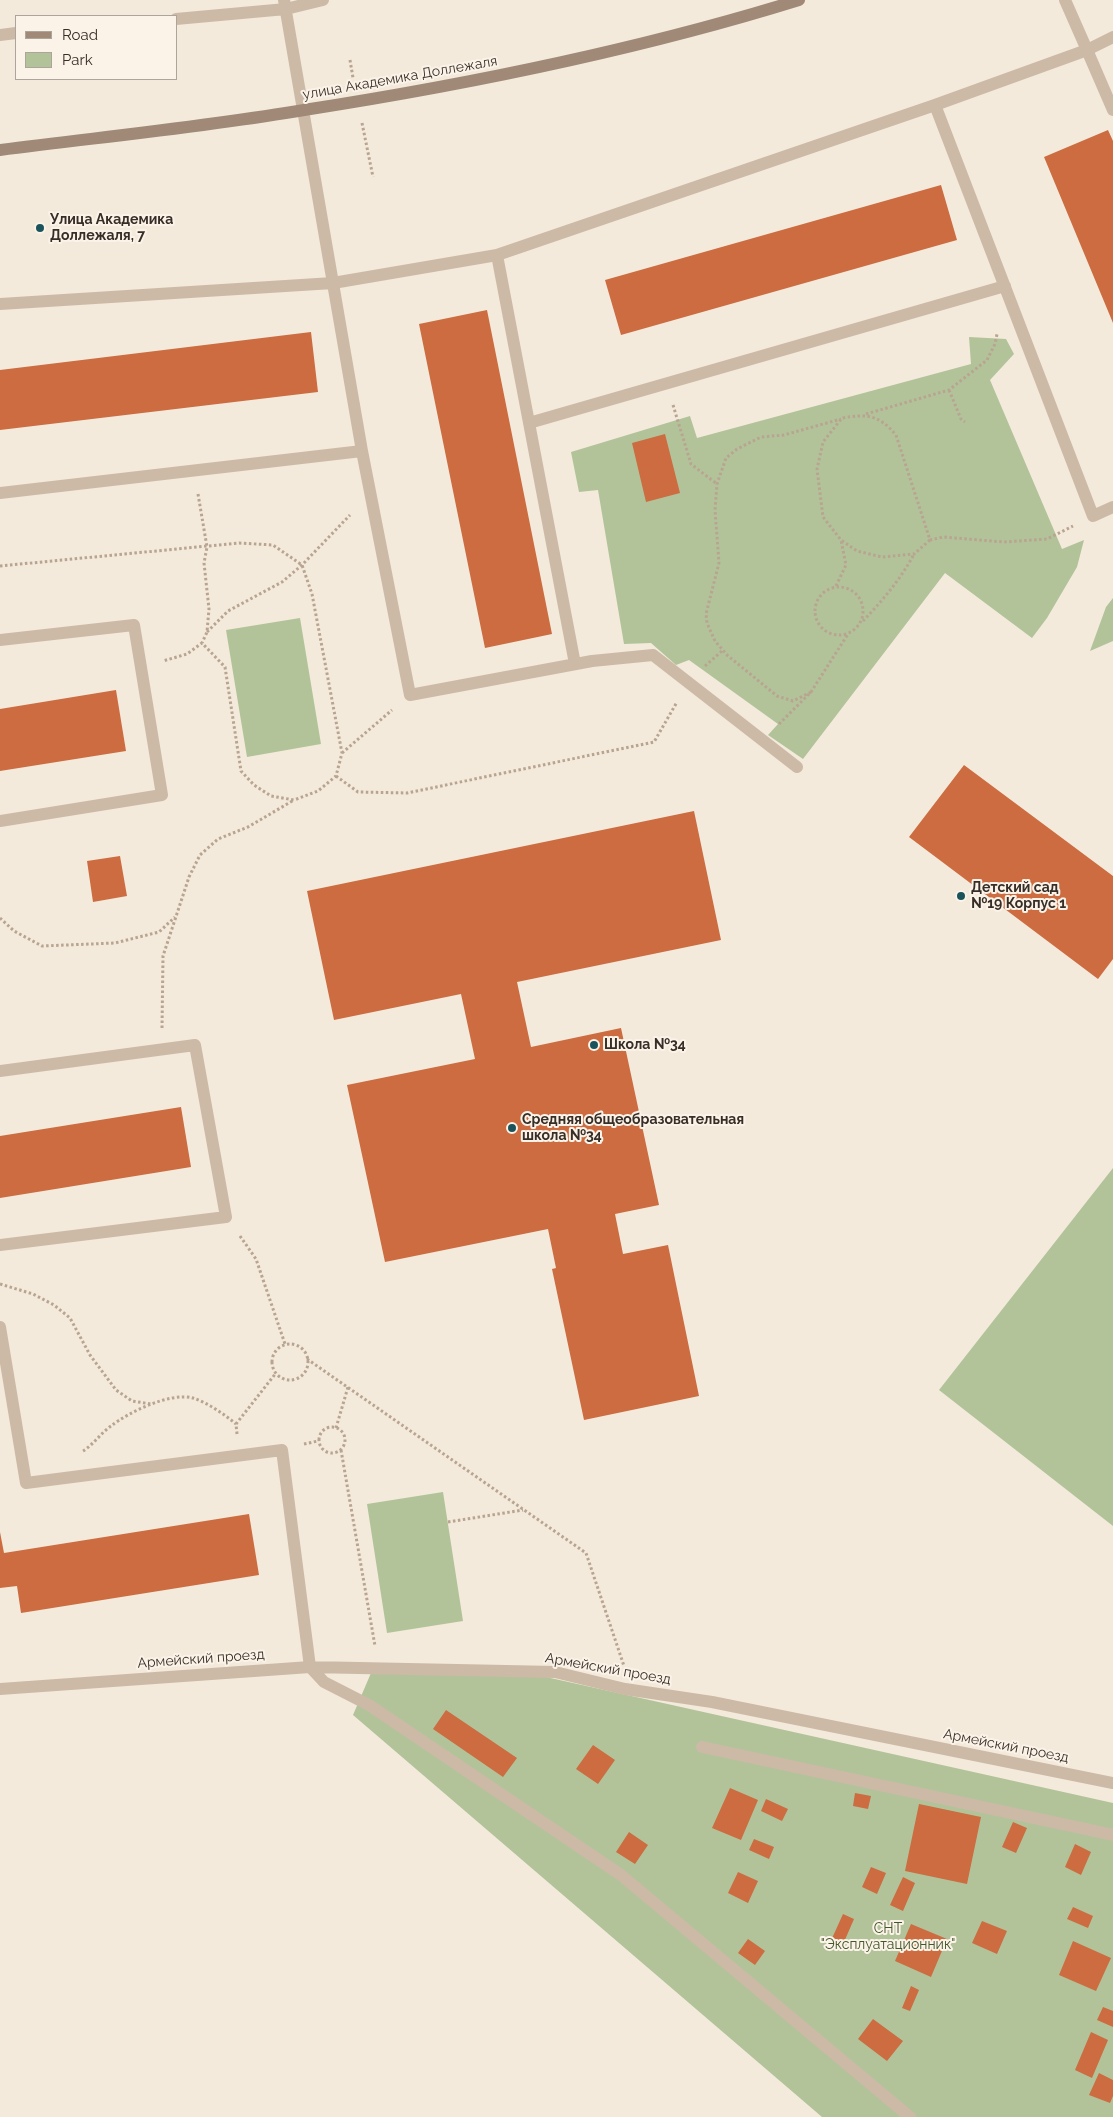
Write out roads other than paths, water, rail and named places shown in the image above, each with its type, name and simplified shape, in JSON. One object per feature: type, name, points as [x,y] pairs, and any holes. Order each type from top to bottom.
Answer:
[{"type":"main road","name":"улица Академика Доллежаля","points":[[0,150],[303,111],[519,72],[716,26],[799,0]]},
{"type":"street","points":[[178,19],[323,0]]},
{"type":"street","points":[[1065,0],[1113,110]]},
{"type":"street","points":[[285,4],[362,451],[410,695],[592,661],[653,655],[797,767]]},
{"type":"street","points":[[0,35],[15,33]]},
{"type":"street","points":[[0,304],[333,284],[497,255],[935,105],[1087,50],[1113,37]]},
{"type":"street","points":[[935,105],[1093,516],[1113,508]]},
{"type":"street","points":[[497,255],[575,664]]},
{"type":"street","points":[[529,423],[1005,286]]},
{"type":"street","points":[[0,493],[362,451]]},
{"type":"street","points":[[0,640],[134,625],[162,795],[0,820]]},
{"type":"street","points":[[0,1071],[195,1045],[226,1217],[0,1245]]},
{"type":"street","points":[[0,1327],[26,1483],[282,1450],[310,1667],[324,1682],[369,1705],[621,1874],[910,2117]]},
{"type":"street","name":"Армейский проезд","points":[[2,1687],[310,1667],[555,1672],[625,1689],[712,1702],[1113,1783]]},
{"type":"street","points":[[702,1748],[1113,1835]]},
{"type":"place","name":"Улица Академика Доллежаля, 7","points":[[40,228]]},
{"type":"place","name":"Детский сад №19 Корпус 1","points":[[961,896]]},
{"type":"place","name":"Школа №34","points":[[594,1045]]},
{"type":"place","name":"Средняя общеобразовательная школа №34","points":[[512,1128]]},
{"type":"park label","name":"СНТ \"Эксплуатационник\"","points":[[888,1938]]}]
